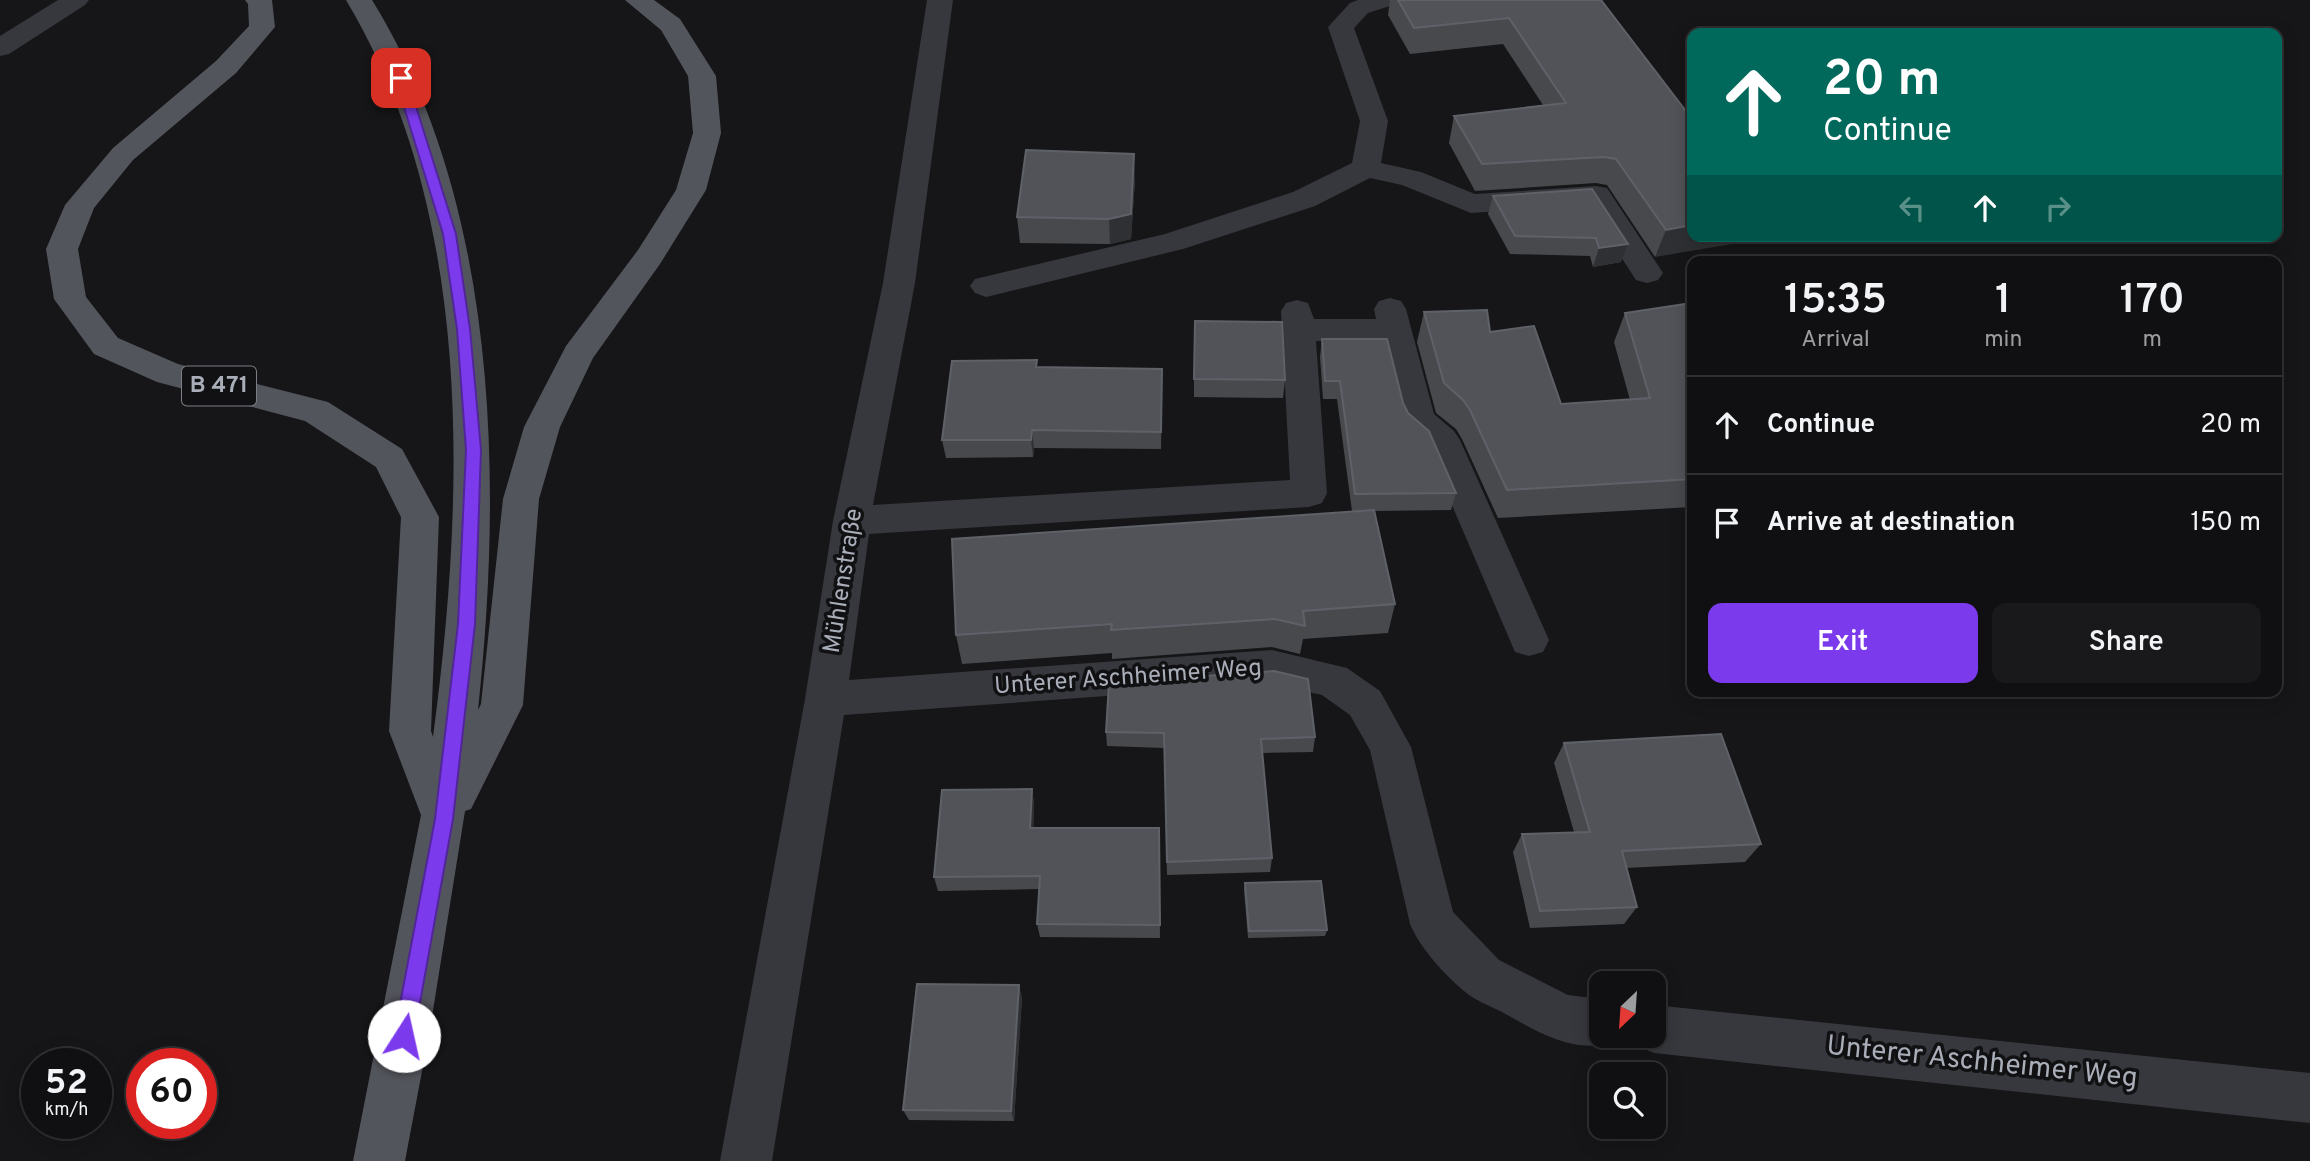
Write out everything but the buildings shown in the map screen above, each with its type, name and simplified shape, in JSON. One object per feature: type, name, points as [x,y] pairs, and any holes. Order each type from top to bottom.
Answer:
[{"type":"main road","name":"B 471","points":[[258,0],[261,3],[262,27],[226,67],[123,154],[80,205],[62,249],[70,299],[106,346],[169,374],[316,411],[389,458],[420,517],[411,731],[444,819]]},
{"type":"main road","points":[[444,819],[502,705],[521,499],[542,427],[578,354],[649,257],[691,190],[707,133],[702,76],[671,25],[638,0]]},
{"type":"main road","points":[[360,2],[401,78],[449,234],[463,329],[473,450],[467,611],[444,819],[379,1161]]},
{"type":"street","points":[[0,48],[76,0]]},
{"type":"street","name":"Mühlenstraße","points":[[746,1161],[826,699],[852,521],[899,283],[940,0]]},
{"type":"street","points":[[1366,168],[1374,121],[1341,27],[1359,8],[1384,0]]},
{"type":"street","points":[[986,286],[1172,242],[1304,199],[1366,168],[1411,178],[1471,204],[1596,195],[1647,273]]},
{"type":"street","points":[[852,521],[1309,493],[1298,320],[1392,320],[1418,420],[1442,440],[1529,640]]},
{"type":"street","name":"Unterer Aschheimer Weg","points":[[826,699],[1272,667],[1333,680],[1365,703],[1390,747],[1433,924],[1482,976],[1564,1019],[1589,1022]]},
{"type":"street","name":"Unterer Aschheimer Weg","points":[[1666,1030],[2310,1098]]},
{"type":"route","points":[[401,78],[449,234],[463,329],[473,450],[466,624],[444,819],[404,1036]]}]
